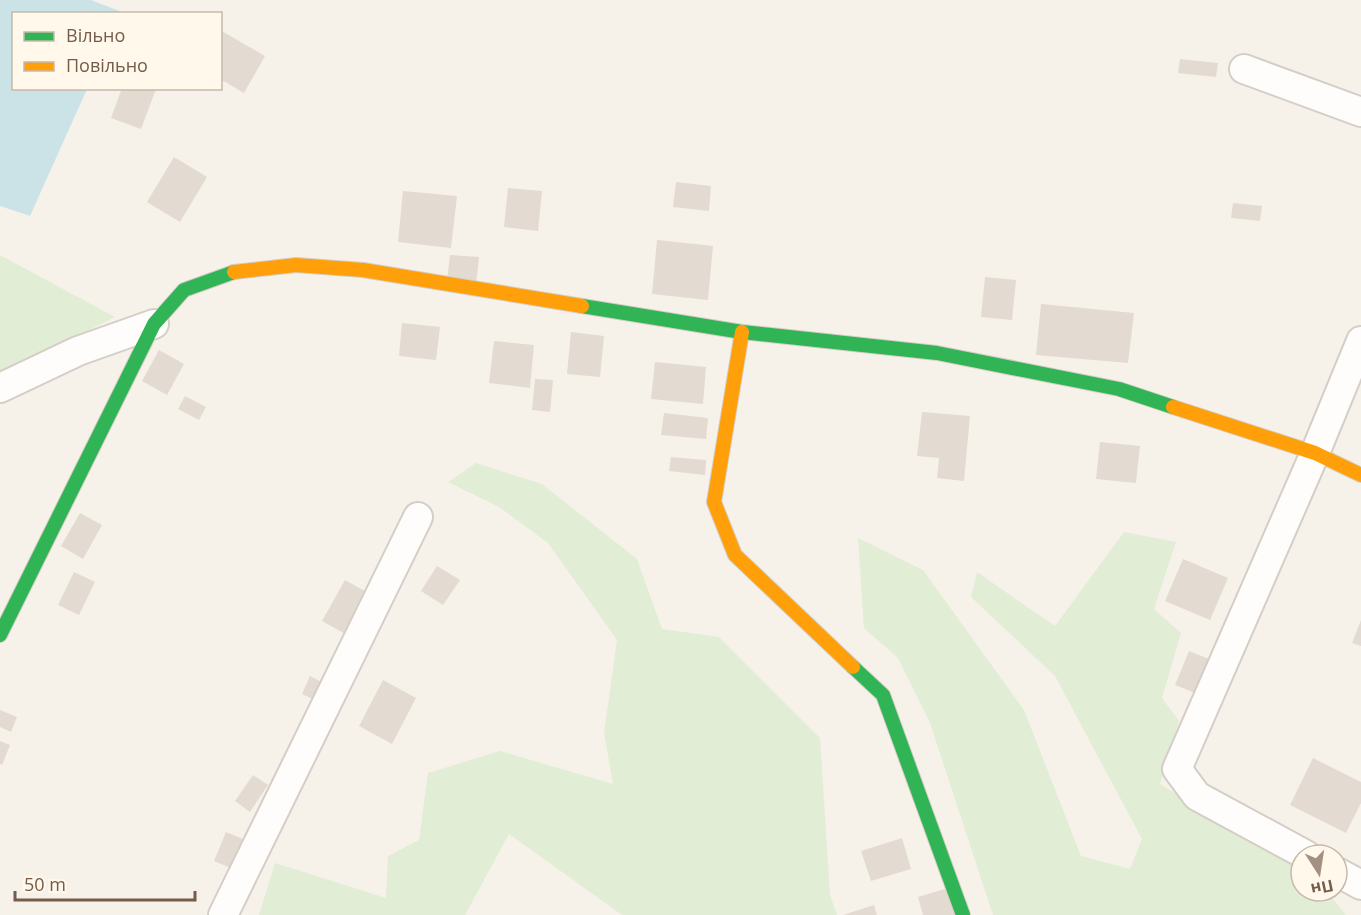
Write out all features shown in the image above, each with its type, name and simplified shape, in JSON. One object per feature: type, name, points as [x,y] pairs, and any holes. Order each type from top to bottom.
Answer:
[{"type":"street","points":[[1244,69],[1361,112]]},
{"type":"street","points":[[0,635],[154,324],[184,290],[236,271],[296,265],[363,270],[742,332],[937,353],[1107,387],[1315,453],[1361,476]]},
{"type":"street","points":[[0,388],[78,351],[154,324]]},
{"type":"street","points":[[742,332],[714,502],[735,555],[883,695],[963,915]]},
{"type":"street","points":[[1289,846],[1197,796],[1177,769],[1315,453],[1361,341]]},
{"type":"street","points":[[223,915],[418,517]]},
{"type":"green space","points":[[0,255],[115,317],[0,375]]},
{"type":"green space","points":[[476,463],[542,484],[637,559],[662,629],[719,637],[820,738],[830,895],[837,915],[622,915],[509,834],[465,915],[259,915],[275,863],[386,898],[388,856],[419,840],[428,773],[500,751],[613,784],[604,733],[617,640],[548,543],[499,507],[448,482]]},
{"type":"green space","points":[[1124,532],[1176,542],[1154,609],[1181,633],[1162,698],[1179,721],[1160,784],[1289,864],[1289,903],[1336,903],[1346,915],[993,915],[930,723],[898,658],[864,628],[858,538],[923,570],[1024,710],[1081,856],[1130,869],[1142,839],[1055,676],[971,597],[977,572],[1055,626]]},
{"type":"water","points":[[0,0],[91,0],[122,12],[12,12],[12,90],[87,90],[30,216],[0,206]]},
{"type":"building","points":[[222,31],[265,56],[244,93],[222,80]]},
{"type":"building","points":[[1180,59],[1218,63],[1216,77],[1178,73]]},
{"type":"building","points":[[121,90],[156,90],[141,129],[111,118]]},
{"type":"building","points":[[174,157],[207,177],[180,222],[147,202]]},
{"type":"building","points":[[676,182],[711,186],[709,211],[673,207]]},
{"type":"building","points":[[508,188],[542,191],[538,231],[504,227]]},
{"type":"building","points":[[403,191],[457,196],[451,248],[398,242]]},
{"type":"building","points":[[1233,203],[1262,206],[1260,221],[1231,218]]},
{"type":"building","points":[[657,240],[713,246],[708,300],[652,294]]},
{"type":"building","points":[[450,255],[479,257],[476,284],[447,281]]},
{"type":"building","points":[[985,277],[1016,280],[1012,320],[981,317]]},
{"type":"building","points":[[1041,304],[1134,313],[1128,363],[1036,355]]},
{"type":"building","points":[[402,323],[440,327],[436,360],[399,356]]},
{"type":"building","points":[[571,332],[604,336],[600,377],[567,374]]},
{"type":"building","points":[[494,341],[534,345],[530,388],[489,383]]},
{"type":"building","points":[[159,350],[184,364],[167,395],[142,381]]},
{"type":"building","points":[[655,362],[706,367],[703,404],[651,399]]},
{"type":"building","points":[[535,379],[553,380],[550,412],[532,410]]},
{"type":"building","points":[[185,396],[206,407],[199,420],[178,409]]},
{"type":"building","points":[[922,412],[970,416],[964,481],[937,478],[939,458],[917,456]]},
{"type":"building","points":[[664,413],[708,418],[706,439],[661,435]]},
{"type":"building","points":[[1100,442],[1140,446],[1136,483],[1096,479]]},
{"type":"building","points":[[671,457],[706,460],[705,475],[669,471]]},
{"type":"building","points":[[80,513],[102,525],[83,559],[61,546]]},
{"type":"building","points":[[1183,559],[1228,578],[1210,620],[1165,601]]},
{"type":"building","points":[[437,566],[460,580],[443,605],[421,591]]},
{"type":"building","points":[[74,572],[95,582],[79,615],[58,605]]},
{"type":"building","points":[[345,580],[372,595],[349,636],[322,621]]},
{"type":"building","points":[[1361,620],[1361,646],[1352,643]]},
{"type":"building","points":[[1189,651],[1214,661],[1200,695],[1175,685]]},
{"type":"building","points":[[310,676],[333,688],[325,705],[302,694]]},
{"type":"building","points":[[383,680],[416,698],[392,744],[359,726]]},
{"type":"building","points":[[0,710],[17,717],[11,732],[0,727]]},
{"type":"building","points":[[0,741],[10,745],[2,765],[0,764]]},
{"type":"building","points":[[1313,758],[1361,782],[1361,803],[1346,833],[1290,805]]},
{"type":"building","points":[[253,775],[268,785],[250,812],[235,801]]},
{"type":"building","points":[[226,832],[250,842],[238,871],[214,861]]},
{"type":"building","points":[[902,838],[911,869],[871,881],[861,851]]},
{"type":"building","points":[[948,888],[957,915],[923,915],[918,897]]},
{"type":"building","points":[[874,905],[877,915],[843,915]]},
{"type":"traffic: fast","points":[[0,635],[154,324],[184,290],[234,272]]},
{"type":"traffic: fast","points":[[582,306],[742,332],[937,353],[1119,389],[1173,407]]},
{"type":"traffic: fast","points":[[853,667],[883,695],[963,915]]},
{"type":"traffic: slow","points":[[234,272],[296,265],[363,270],[582,306]]},
{"type":"traffic: slow","points":[[742,332],[714,502],[735,555],[853,667]]},
{"type":"traffic: slow","points":[[1173,407],[1315,453],[1361,475]]}]
